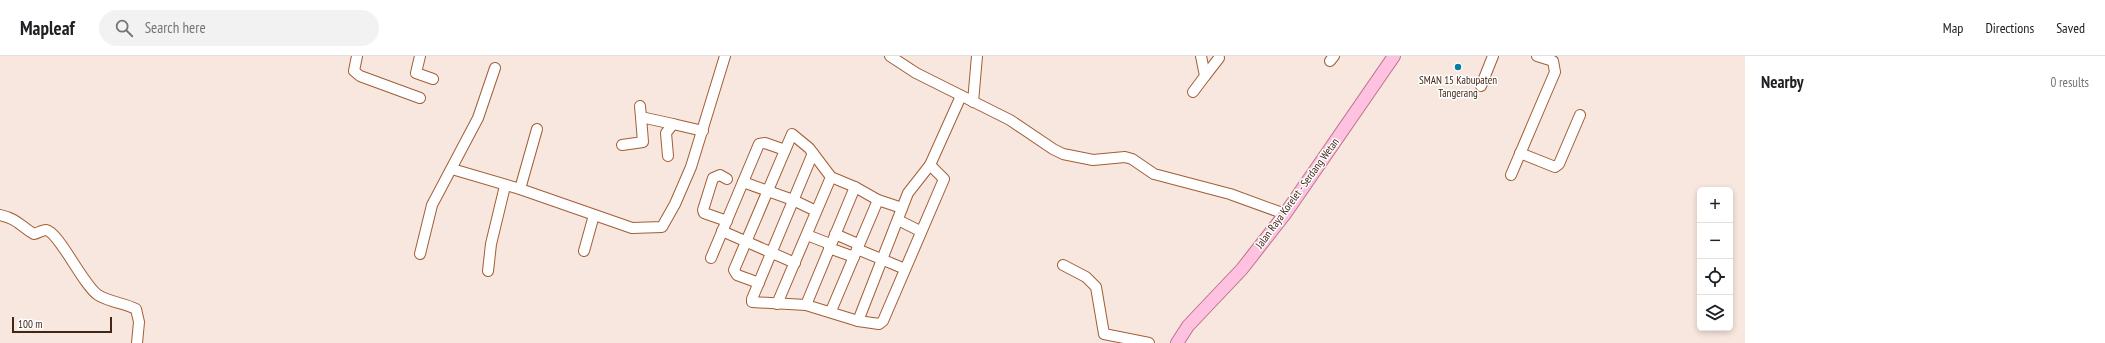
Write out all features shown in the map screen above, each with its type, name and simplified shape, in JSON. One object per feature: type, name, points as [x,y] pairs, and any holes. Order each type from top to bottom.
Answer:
[{"type":"main road","name":"Jalan Raya Korelet - Serdang Wetan","points":[[1177,343],[1188,326],[1242,269],[1285,214],[1394,56]]},
{"type":"street","points":[[357,56],[354,70],[360,76],[420,98]]},
{"type":"street","points":[[420,56],[416,73],[433,79]]},
{"type":"street","points":[[452,169],[505,186],[520,189],[632,228],[662,227],[675,204],[691,167],[725,56]]},
{"type":"street","points":[[890,56],[959,100],[973,102],[1010,120],[1063,154],[1093,160],[1132,159],[1159,176],[1230,194],[1285,214]]},
{"type":"street","points":[[973,102],[977,56]]},
{"type":"street","points":[[1201,56],[1205,76]]},
{"type":"street","points":[[1193,92],[1205,76],[1222,58],[1208,56]]},
{"type":"street","points":[[1481,86],[1493,56]]},
{"type":"street","points":[[1511,175],[1555,72],[1552,61],[1540,56]]},
{"type":"street","points":[[420,254],[432,205],[442,183],[452,169],[478,118],[495,68]]},
{"type":"street","points":[[858,320],[902,208],[912,187],[931,163],[959,100]]},
{"type":"street","points":[[622,145],[643,142],[640,106]]},
{"type":"street","points":[[1520,153],[1555,167],[1559,164],[1580,115]]},
{"type":"street","points":[[641,117],[703,131]]},
{"type":"street","points":[[668,156],[666,133],[673,124]]},
{"type":"street","points":[[520,189],[537,130]]},
{"type":"street","points":[[759,283],[737,275],[734,272],[790,136],[794,134],[813,153],[831,177],[855,187],[878,200],[902,208]]},
{"type":"street","points":[[711,258],[759,144],[765,143],[784,150]]},
{"type":"street","points":[[813,153],[752,302],[806,305],[858,320],[882,323],[906,269],[920,231],[944,179],[931,163]]},
{"type":"street","points":[[727,179],[720,175],[713,178],[703,210],[704,213],[727,221]]},
{"type":"street","points":[[777,304],[831,177]]},
{"type":"street","points":[[742,182],[793,200],[816,210]]},
{"type":"street","points":[[488,271],[491,244],[505,186]]},
{"type":"street","points":[[806,305],[829,246],[855,187]]},
{"type":"street","points":[[831,311],[878,200]]},
{"type":"street","points":[[0,215],[9,217],[22,224],[34,234],[44,230],[48,231],[64,249],[90,289],[99,296],[136,309],[139,322],[137,343]]},
{"type":"street","points":[[584,251],[594,215]]},
{"type":"street","points":[[898,220],[920,231]]},
{"type":"street","points":[[722,231],[794,263]]},
{"type":"street","points":[[835,234],[856,250]]},
{"type":"street","points":[[807,235],[829,246],[856,250],[906,269]]},
{"type":"street","points":[[1063,265],[1086,277],[1096,287],[1104,334],[1149,343]]},
{"type":"place","name":"SMAN 15 Kabupaten Tangerang","points":[[1458,67]]}]
